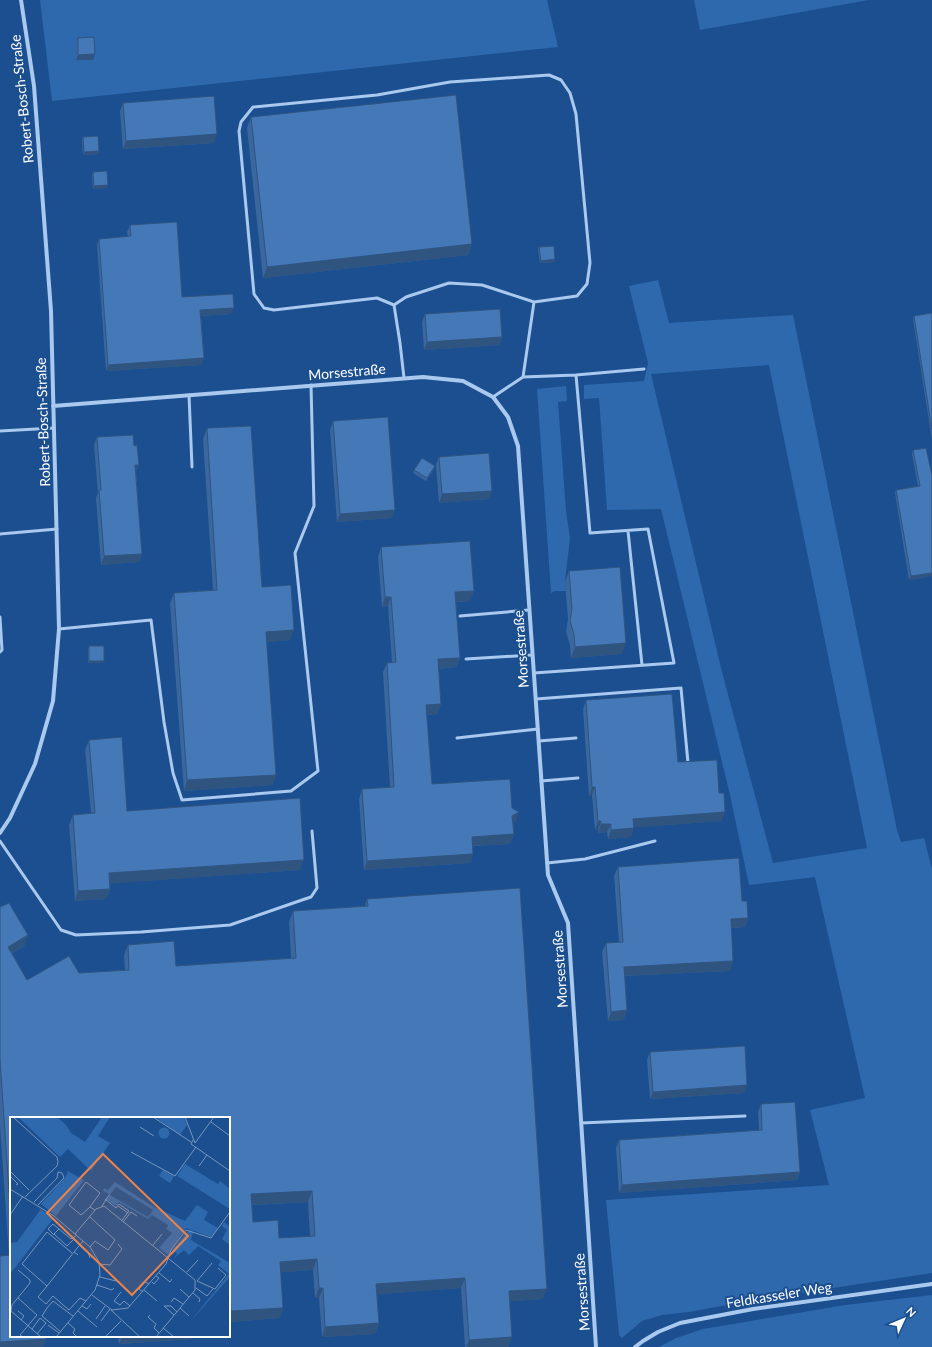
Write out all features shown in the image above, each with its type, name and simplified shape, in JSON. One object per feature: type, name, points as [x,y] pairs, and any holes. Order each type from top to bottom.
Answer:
[{"type":"street","name":"Robert-Bosch-Straße","points":[[0,833],[10,818],[35,764],[53,701],[59,629],[51,311],[34,86],[21,0]]},
{"type":"street","name":"Morsestraße","points":[[53,406],[423,377],[463,381],[493,398],[508,417],[518,446],[548,875],[568,923],[596,1347]]},
{"type":"street","name":"Feldkasseler Weg","points":[[634,1347],[658,1332],[680,1323],[753,1308],[932,1284]]},
{"type":"lane","points":[[549,76],[561,80],[570,94],[576,114],[590,263],[587,284],[577,296],[534,302],[482,285],[449,283],[406,298],[394,305],[377,298],[274,310],[264,308],[254,294],[239,131],[241,122],[254,107],[377,95],[450,82],[549,76]]},
{"type":"lane","points":[[523,377],[534,302]]},
{"type":"lane","points":[[394,305],[404,378]]},
{"type":"lane","points":[[493,398],[523,377],[576,375],[644,369]]},
{"type":"lane","points":[[534,673],[674,662],[648,529],[590,533],[576,375]]},
{"type":"lane","points":[[59,629],[152,620],[164,722],[173,774],[182,800],[291,791],[318,771],[295,553],[314,506],[311,385]]},
{"type":"lane","points":[[189,395],[192,467]]},
{"type":"lane","points":[[0,431],[54,428]]},
{"type":"lane","points":[[0,534],[57,529]]},
{"type":"lane","points":[[628,531],[642,665]]},
{"type":"lane","points":[[460,616],[529,610]]},
{"type":"lane","points":[[0,617],[2,650],[0,652]]},
{"type":"lane","points":[[466,659],[532,656]]},
{"type":"lane","points":[[536,698],[681,688],[688,763]]},
{"type":"lane","points":[[457,738],[538,729]]},
{"type":"lane","points":[[539,741],[576,738]]},
{"type":"lane","points":[[542,781],[578,778]]},
{"type":"lane","points":[[0,840],[61,930],[76,935],[141,932],[230,925],[311,897],[317,888],[312,831]]},
{"type":"lane","points":[[547,863],[585,859],[655,841]]},
{"type":"lane","points":[[581,1123],[745,1116]]},
{"type":"shaded area","points":[[40,0],[547,0],[558,47],[52,101]]},
{"type":"shaded area","points":[[694,0],[869,0],[700,30]]},
{"type":"shaded area","points":[[658,280],[669,323],[793,315],[897,830],[901,842],[924,838],[932,869],[932,1273],[662,1315],[642,1321],[622,1338],[619,1335],[606,1200],[829,1185],[810,1110],[865,1098],[815,877],[749,885],[730,795],[661,509],[607,510],[599,398],[584,399],[584,385],[644,381],[648,363],[629,286]],"holes":[[[769,365],[867,848],[773,863],[722,672],[651,374]]]},
{"type":"shaded area","points":[[566,386],[567,401],[558,402],[566,511],[570,538],[565,581],[566,591],[555,591],[551,593],[537,389]]},
{"type":"shaded area","points":[[932,1295],[932,1347],[659,1347],[676,1338],[703,1329],[845,1305]]},
{"type":"building","points":[[94,37],[95,54],[78,55],[78,38]]},
{"type":"building","points":[[456,95],[472,244],[267,267],[251,117]]},
{"type":"building","points":[[214,96],[217,134],[126,141],[123,103]]},
{"type":"building","points":[[98,136],[99,151],[84,152],[83,137]]},
{"type":"building","points":[[107,171],[108,185],[94,186],[93,172]]},
{"type":"building","points":[[177,222],[182,297],[233,294],[234,308],[200,310],[204,358],[108,365],[99,239],[131,236],[130,225]]},
{"type":"building","points":[[554,246],[555,259],[541,261],[539,247]]},
{"type":"building","points":[[500,309],[502,337],[427,342],[425,314]]},
{"type":"building","points":[[932,313],[932,430],[914,316]]},
{"type":"building","points":[[388,417],[395,510],[340,514],[333,421]]},
{"type":"building","points":[[251,426],[262,587],[291,585],[294,630],[266,632],[276,775],[187,780],[174,593],[217,590],[207,428]]},
{"type":"building","points":[[133,435],[134,446],[137,445],[139,465],[135,465],[142,554],[104,556],[97,437]]},
{"type":"building","points":[[926,448],[932,475],[932,573],[911,576],[896,490],[920,486],[913,450]]},
{"type":"building","points":[[489,453],[492,491],[442,494],[439,457]]},
{"type":"building","points":[[422,458],[435,466],[427,478],[414,470]]},
{"type":"building","points":[[470,541],[474,591],[455,592],[460,658],[438,659],[441,704],[426,705],[432,784],[510,779],[512,808],[519,812],[512,816],[514,834],[472,837],[473,854],[367,861],[362,789],[394,787],[387,663],[396,662],[391,597],[385,597],[381,547]]},
{"type":"building","points":[[620,567],[626,643],[575,647],[574,634],[570,621],[572,609],[569,571]]},
{"type":"building","points":[[89,646],[104,646],[104,661],[89,661]]},
{"type":"building","points":[[672,694],[678,762],[717,760],[719,793],[724,793],[725,812],[633,819],[634,828],[611,830],[611,824],[601,824],[601,821],[598,821],[595,787],[592,787],[586,700]]},
{"type":"building","points":[[122,737],[127,811],[300,798],[304,860],[109,873],[110,889],[78,891],[73,815],[95,813],[89,740]]},
{"type":"building","points":[[739,858],[742,901],[747,901],[748,918],[731,919],[733,961],[624,967],[627,1010],[611,1012],[606,943],[623,942],[618,867]]},
{"type":"building","points":[[520,888],[547,1289],[509,1291],[512,1337],[469,1340],[465,1278],[376,1284],[379,1323],[325,1327],[323,1288],[319,1288],[317,1259],[280,1262],[283,1308],[231,1311],[230,1117],[10,1117],[10,1206],[0,1060],[0,907],[9,903],[28,935],[8,947],[27,980],[69,956],[79,973],[129,970],[128,945],[174,941],[176,966],[296,958],[293,911],[368,906],[367,899]],"holes":[[[312,1191],[315,1236],[279,1238],[278,1220],[253,1222],[251,1194]]]},
{"type":"building","points":[[745,1046],[747,1085],[653,1092],[650,1052]]},
{"type":"building","points":[[795,1102],[800,1172],[622,1185],[619,1140],[762,1130],[761,1104]]},
{"type":"building","points":[[10,1255],[10,1337],[46,1337],[46,1339],[0,1342],[0,1256]]}]
